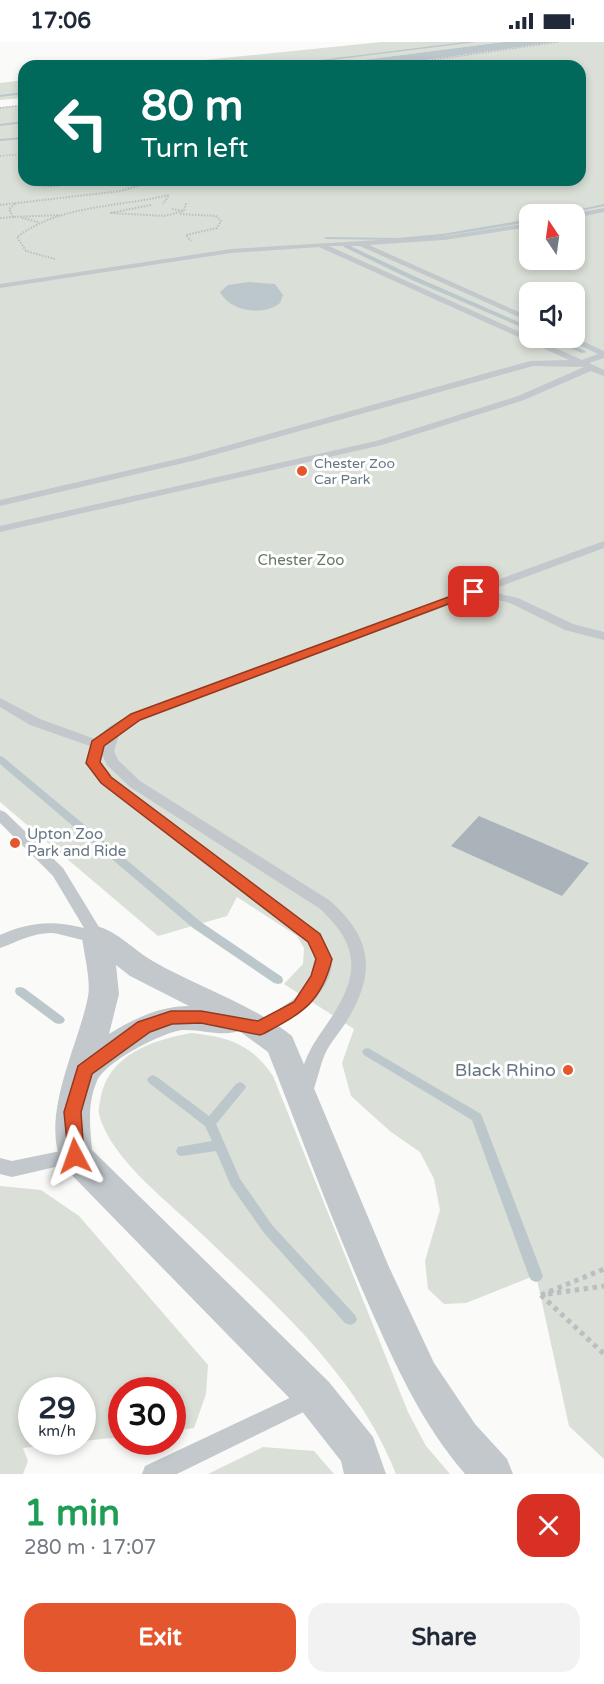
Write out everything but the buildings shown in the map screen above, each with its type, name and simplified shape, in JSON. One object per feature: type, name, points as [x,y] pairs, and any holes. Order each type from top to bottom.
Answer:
[{"type":"street","points":[[97,937],[141,968],[260,1028],[281,1045],[372,1270],[420,1376],[461,1438],[492,1474]]},
{"type":"street","points":[[97,937],[104,994],[72,1112],[75,1156],[315,1396],[359,1451],[365,1474]]},
{"type":"street","points":[[84,1071],[144,1027],[171,1018],[201,1017],[260,1028]]},
{"type":"lane","points":[[585,214],[604,210]]},
{"type":"lane","points":[[0,286],[231,251],[444,238],[519,227]]},
{"type":"lane","points":[[320,244],[604,373]]},
{"type":"lane","points":[[361,244],[519,315]]},
{"type":"lane","points":[[585,345],[604,354]]},
{"type":"lane","points":[[0,503],[188,459],[532,363],[581,363],[604,354]]},
{"type":"lane","points":[[0,530],[379,443],[521,398],[592,367]]},
{"type":"lane","points":[[260,1028],[300,1006],[319,978],[324,959],[314,938],[106,780],[93,763],[97,744],[114,730],[136,717],[604,544]]},
{"type":"lane","points":[[474,592],[514,600],[569,627],[604,636]]},
{"type":"lane","points":[[0,702],[35,722],[97,744]]},
{"type":"lane","points":[[114,730],[107,751],[112,762],[135,784],[324,904],[342,919],[355,936],[360,955],[357,982],[345,1010],[318,1053],[303,1095]]},
{"type":"lane","points":[[0,814],[58,872],[97,937]]},
{"type":"lane","points":[[0,942],[24,930],[58,926],[97,937]]},
{"type":"lane","points":[[0,1166],[12,1169],[75,1156]]},
{"type":"lane","points":[[153,1474],[315,1396]]},
{"type":"path","points":[[432,60],[558,42]]},
{"type":"path","points":[[0,108],[18,106]]},
{"type":"path","points":[[0,156],[18,154]]},
{"type":"path","points":[[0,206],[121,191],[137,186]]},
{"type":"path","points":[[64,260],[36,255],[21,247],[18,237],[38,223],[64,215],[169,195],[163,204]]},
{"type":"path","points":[[9,209],[16,203]]},
{"type":"path","points":[[184,211],[186,203]]},
{"type":"path","points":[[151,205],[110,213],[216,216],[221,221],[217,228],[192,232],[186,236],[191,242]]},
{"type":"path","points":[[0,206],[9,209],[13,217],[38,223]]},
{"type":"path","points":[[172,209],[184,211]]},
{"type":"path","points":[[177,214],[184,211]]},
{"type":"path","points":[[162,212],[164,216]]},
{"type":"path","points":[[0,218],[64,215]]},
{"type":"path","points":[[188,245],[200,240]]},
{"type":"path","points":[[541,1295],[604,1269]]},
{"type":"path","points":[[541,1295],[604,1286]]},
{"type":"path","points":[[541,1295],[604,1354]]},
{"type":"green space","points":[[382,42],[503,42],[363,60],[205,60]]},
{"type":"green space","name":"Chester Zoo","points":[[554,42],[604,42],[604,1459],[569,1426],[536,1275],[466,1303],[444,1304],[428,1289],[425,1261],[440,1210],[434,1179],[420,1152],[391,1132],[351,1096],[342,1063],[354,1029],[284,984],[303,964],[304,948],[297,936],[237,897],[227,916],[158,936],[0,802],[0,107],[18,106],[18,186],[586,186],[586,60],[426,60]]},
{"type":"green space","points":[[18,81],[18,98],[0,100],[0,83]]},
{"type":"green space","points":[[191,1033],[217,1037],[238,1044],[256,1056],[273,1076],[408,1412],[426,1446],[450,1474],[396,1474],[361,1406],[314,1345],[260,1289],[143,1180],[115,1148],[105,1131],[99,1107],[106,1082],[114,1069],[135,1051],[162,1040]]},
{"type":"green space","points":[[0,1186],[41,1190],[79,1216],[208,1365],[206,1394],[194,1428],[186,1429],[186,1377],[108,1377],[108,1438],[96,1440],[96,1377],[18,1377],[18,1455],[26,1455],[28,1461],[23,1474],[0,1474]]},
{"type":"green space","points":[[263,1447],[314,1451],[334,1474],[208,1474]]},
{"type":"shaded area","points":[[503,42],[554,42],[426,60],[363,60]]},
{"type":"shaded area","points":[[249,282],[275,284],[283,295],[280,303],[264,310],[247,310],[231,304],[220,292],[228,285]]},
{"type":"waterway","points":[[324,60],[474,42]]},
{"type":"waterway","points":[[0,96],[18,94]]},
{"type":"waterway","points":[[0,125],[18,123]]},
{"type":"waterway","points":[[0,140],[18,138]]},
{"type":"waterway","points":[[585,209],[604,205]]},
{"type":"waterway","points":[[326,238],[398,239],[442,235],[519,222]]},
{"type":"waterway","points":[[346,246],[414,279],[519,324]]},
{"type":"waterway","points":[[574,348],[584,352]]},
{"type":"waterway","points":[[0,759],[197,925],[278,980]]},
{"type":"waterway","points":[[20,991],[59,1020]]},
{"type":"waterway","points":[[368,1052],[477,1117],[536,1276]]},
{"type":"waterway","points":[[153,1080],[210,1123]]},
{"type":"waterway","points":[[210,1123],[240,1087]]},
{"type":"waterway","points":[[210,1123],[219,1145]]},
{"type":"waterway","points":[[182,1151],[219,1145]]},
{"type":"waterway","points":[[219,1145],[235,1182],[268,1229],[350,1319]]},
{"type":"place","name":"Chester Zoo Car Park","points":[[302,471]]},
{"type":"place","name":"Upton Zoo Park and Ride","points":[[15,843]]},
{"type":"place","name":"Black Rhino","points":[[568,1070]]},
{"type":"route","points":[[75,1156],[72,1112],[84,1071],[144,1027],[171,1018],[201,1017],[260,1028],[300,1006],[319,978],[324,959],[314,938],[106,780],[93,763],[97,744],[114,730],[136,717],[474,592]]}]
